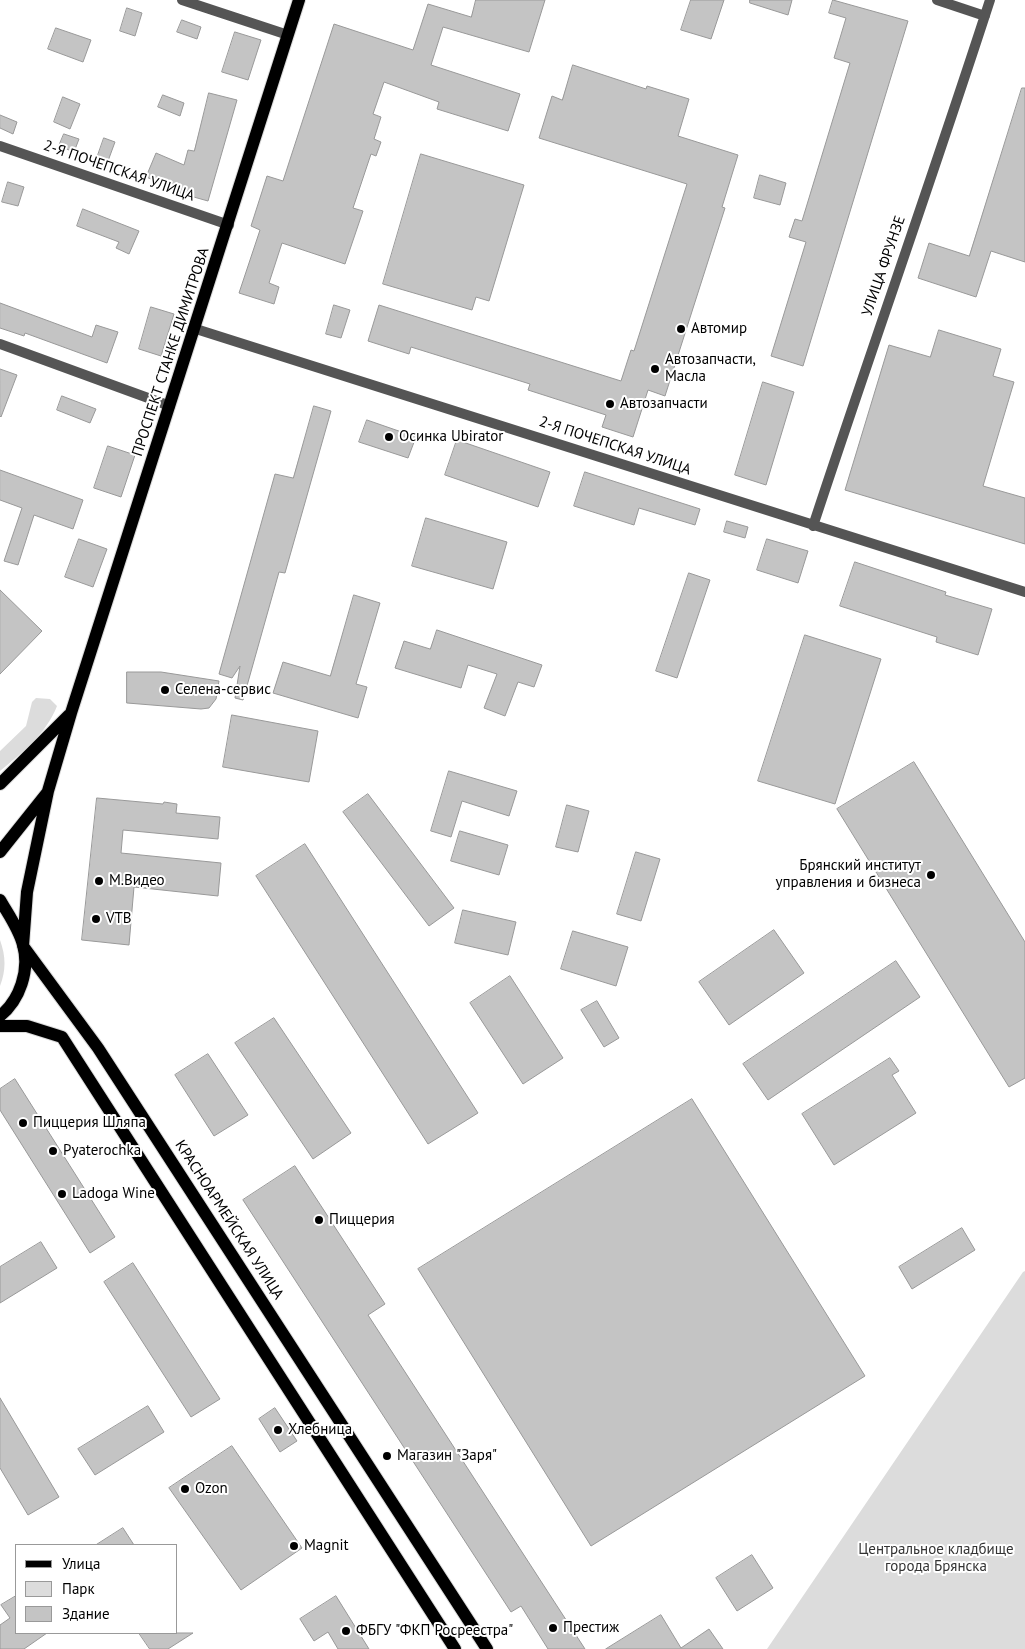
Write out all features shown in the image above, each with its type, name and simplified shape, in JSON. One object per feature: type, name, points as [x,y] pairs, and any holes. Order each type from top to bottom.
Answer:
[{"type":"main road","name":"ПРОСПЕКТ СТАНКЕ ДИМИТРОВА","points":[[48,790],[299,0]]},
{"type":"main road","name":"ПРОСПЕКТ СТАНКЕ ДИМИТРОВА","points":[[0,784],[71,713]]},
{"type":"main road","points":[[0,852],[48,790]]},
{"type":"main road","points":[[0,1016],[7,1011],[20,991],[25,968],[23,946],[27,892],[48,790]]},
{"type":"main road","points":[[0,900],[23,946]]},
{"type":"main road","points":[[0,910],[14,925]]},
{"type":"main road","name":"КРАСНОАРМЕЙСКАЯ УЛИЦА","points":[[23,946],[98,1048],[486,1649]]},
{"type":"main road","points":[[0,1026],[27,1026],[62,1036],[455,1649]]},
{"type":"street","points":[[182,0],[288,35]]},
{"type":"street","points":[[937,0],[985,16]]},
{"type":"street","name":"УЛИЦА ФРУНЗЕ","points":[[813,526],[990,0]]},
{"type":"street","name":"2-Я ПОЧЕПСКАЯ УЛИЦА","points":[[0,146],[229,225]]},
{"type":"street","name":"2-Я ПОЧЕПСКАЯ УЛИЦА","points":[[196,329],[1025,592]]},
{"type":"street","points":[[0,344],[170,406]]},
{"type":"green space","points":[[36,698],[50,699],[57,706],[47,725],[33,742],[0,771],[0,751],[26,726],[32,702]]},
{"type":"green space","points":[[0,940],[4,963],[0,986]]},
{"type":"green space","name":"Центральное кладбище города Брянска","points":[[1025,1271],[1025,1649],[767,1649],[1023,1272]]},
{"type":"building","points":[[476,0],[545,0],[529,52],[443,27],[431,65],[520,94],[508,131],[437,109],[439,102],[384,82],[373,114],[381,117],[374,139],[381,142],[376,156],[371,154],[353,208],[363,211],[345,264],[282,243],[269,283],[279,287],[274,304],[239,293],[260,230],[251,226],[267,176],[283,181],[334,24],[413,50],[428,4],[471,17]]},
{"type":"building","points":[[691,0],[724,0],[711,39],[681,30]]},
{"type":"building","points":[[750,0],[792,0],[788,15],[750,3]]},
{"type":"building","points":[[833,0],[908,21],[803,366],[771,356],[806,242],[789,237],[795,219],[802,221],[850,63],[834,58],[846,18],[829,13]]},
{"type":"building","points":[[127,8],[142,13],[135,36],[120,31]]},
{"type":"building","points":[[182,20],[201,27],[197,39],[177,32]]},
{"type":"building","points":[[56,28],[91,40],[83,62],[48,49]]},
{"type":"building","points":[[235,32],[261,40],[248,80],[222,72]]},
{"type":"building","points":[[573,65],[646,89],[647,86],[689,99],[678,136],[738,155],[722,207],[725,208],[665,396],[648,390],[633,437],[602,427],[606,415],[528,390],[530,384],[411,347],[409,354],[368,341],[379,305],[621,381],[631,350],[634,351],[687,184],[539,138],[552,96],[562,100]]},
{"type":"building","points":[[1022,88],[1025,88],[1025,262],[991,251],[976,297],[918,278],[929,243],[969,256]]},
{"type":"building","points":[[209,93],[237,100],[208,201],[176,192],[177,189],[146,177],[156,153],[184,165],[188,150],[194,151]]},
{"type":"building","points":[[163,95],[184,103],[180,116],[158,107]]},
{"type":"building","points":[[63,97],[80,104],[70,129],[54,122]]},
{"type":"building","points":[[0,115],[17,122],[13,134],[0,128]]},
{"type":"building","points":[[64,134],[79,139],[74,152],[59,146]]},
{"type":"building","points":[[104,138],[115,142],[108,161],[97,158]]},
{"type":"building","points":[[421,154],[524,185],[489,301],[476,297],[472,310],[383,284]]},
{"type":"building","points":[[760,175],[786,183],[780,205],[754,198]]},
{"type":"building","points":[[8,182],[24,187],[18,206],[2,202]]},
{"type":"building","points":[[83,209],[139,231],[129,254],[116,248],[119,242],[77,226]]},
{"type":"building","points":[[0,303],[92,337],[96,325],[118,332],[107,363],[25,333],[24,336],[0,328]]},
{"type":"building","points":[[334,305],[350,310],[341,338],[326,334]]},
{"type":"building","points":[[151,307],[174,314],[161,356],[139,349]]},
{"type":"building","points":[[939,330],[1001,349],[993,376],[1014,382],[983,486],[1025,498],[1025,544],[845,490],[889,345],[930,357]]},
{"type":"building","points":[[0,369],[17,375],[1,417],[0,416]]},
{"type":"building","points":[[763,382],[794,392],[766,485],[735,475]]},
{"type":"building","points":[[62,396],[96,409],[90,423],[57,410]]},
{"type":"building","points":[[314,406],[331,411],[285,573],[279,572],[243,700],[235,698],[240,666],[232,678],[219,674],[275,474],[293,478]]},
{"type":"building","points":[[367,420],[416,437],[408,458],[359,442]]},
{"type":"building","points":[[457,440],[550,472],[538,507],[445,475]]},
{"type":"building","points":[[108,446],[135,455],[121,497],[94,488]]},
{"type":"building","points":[[0,470],[83,500],[73,529],[34,515],[18,565],[4,561],[22,508],[0,500]]},
{"type":"building","points":[[585,472],[700,509],[695,525],[639,508],[634,525],[574,506]]},
{"type":"building","points":[[426,518],[507,542],[493,589],[412,566]]},
{"type":"building","points":[[727,521],[748,527],[745,538],[724,532]]},
{"type":"building","points":[[79,539],[107,549],[93,587],[65,577]]},
{"type":"building","points":[[767,539],[808,551],[798,583],[757,570]]},
{"type":"building","points":[[855,562],[946,592],[945,595],[992,609],[978,655],[936,642],[937,637],[840,606]]},
{"type":"building","points":[[689,573],[710,580],[677,678],[656,671]]},
{"type":"building","points":[[0,590],[42,631],[0,674]]},
{"type":"building","points":[[354,595],[380,603],[356,684],[367,687],[358,718],[273,693],[283,662],[330,676]]},
{"type":"building","points":[[437,630],[542,665],[534,687],[518,682],[505,716],[484,708],[497,674],[468,665],[461,688],[395,668],[404,641],[430,649]]},
{"type":"building","points":[[805,635],[881,659],[835,804],[758,781]]},
{"type":"building","points":[[127,672],[161,672],[219,681],[216,699],[209,708],[201,709],[127,703]]},
{"type":"building","points":[[232,715],[318,731],[309,782],[223,767]]},
{"type":"building","name":"Брянский институт управления и бизнеса","points":[[914,762],[1025,942],[1025,1078],[1009,1087],[837,809]]},
{"type":"building","points":[[449,771],[517,791],[509,816],[462,801],[451,837],[431,831]]},
{"type":"building","points":[[368,794],[454,908],[429,926],[343,812]]},
{"type":"building","points":[[97,798],[177,804],[176,813],[220,817],[218,839],[123,830],[121,853],[221,863],[218,896],[134,887],[129,945],[82,940]]},
{"type":"building","points":[[567,805],[589,811],[578,852],[556,847]]},
{"type":"building","points":[[460,831],[508,845],[499,875],[451,861]]},
{"type":"building","points":[[305,844],[478,1113],[428,1144],[256,876]]},
{"type":"building","points":[[636,852],[660,859],[641,921],[617,914]]},
{"type":"building","points":[[463,910],[516,922],[508,955],[455,943]]},
{"type":"building","points":[[774,930],[804,973],[729,1025],[699,982]]},
{"type":"building","points":[[573,931],[628,947],[616,986],[561,969]]},
{"type":"building","points":[[896,961],[920,997],[768,1100],[743,1064]]},
{"type":"building","points":[[510,976],[563,1058],[523,1084],[470,1003]]},
{"type":"building","points":[[597,1001],[619,1038],[604,1047],[581,1010]]},
{"type":"building","points":[[274,1018],[351,1133],[313,1159],[235,1043]]},
{"type":"building","points":[[208,1054],[248,1115],[214,1136],[175,1075]]},
{"type":"building","points":[[890,1058],[899,1071],[892,1075],[916,1113],[834,1165],[802,1114]]},
{"type":"building","points":[[15,1079],[115,1237],[90,1253],[0,1110],[0,1089]]},
{"type":"building","points":[[692,1099],[865,1376],[591,1546],[418,1269]]},
{"type":"building","points":[[295,1166],[385,1304],[368,1315],[585,1649],[548,1649],[521,1606],[511,1612],[243,1200]]},
{"type":"building","points":[[962,1228],[975,1250],[912,1289],[899,1267]]},
{"type":"building","points":[[41,1242],[57,1268],[0,1303],[0,1267]]},
{"type":"building","points":[[133,1263],[220,1399],[191,1417],[104,1282]]},
{"type":"building","points":[[0,1398],[59,1497],[28,1515],[0,1468]]},
{"type":"building","points":[[148,1406],[164,1432],[95,1475],[78,1449]]},
{"type":"building","name":"Хлебница","points":[[275,1408],[297,1441],[280,1452],[259,1419]]},
{"type":"building","points":[[232,1446],[302,1548],[241,1590],[169,1488]]},
{"type":"building","points":[[123,1528],[133,1544],[98,1544]]},
{"type":"building","points":[[752,1555],[773,1588],[737,1611],[716,1578]]},
{"type":"building","points":[[336,1596],[369,1649],[338,1649],[328,1632],[314,1641],[300,1619]]},
{"type":"building","points":[[15,1597],[15,1634],[46,1634],[24,1649],[0,1649],[0,1625],[10,1618],[1,1605]]},
{"type":"building","points":[[661,1615],[681,1648],[709,1629],[723,1649],[606,1649]]},
{"type":"building","points":[[193,1633],[168,1649],[150,1649],[140,1634]]},
{"type":"place","name":"Автомир","points":[[681,329]]},
{"type":"place","name":"Автозапчасти, Масла","points":[[655,369]]},
{"type":"place","name":"Автозапчасти","points":[[610,404]]},
{"type":"place","name":"Осинка Ubirator","points":[[389,437]]},
{"type":"place","name":"Селена-сервис","points":[[165,690]]},
{"type":"place","name":"Брянский институт управления и бизнеса","points":[[931,875]]},
{"type":"place","name":"М.Видео","points":[[99,881]]},
{"type":"place","name":"VTB","points":[[96,919]]},
{"type":"place","name":"Пиццерия Шляпа","points":[[23,1123]]},
{"type":"place","name":"Pyaterochka","points":[[53,1151]]},
{"type":"place","name":"Ladoga Wine","points":[[62,1194]]},
{"type":"place","name":"Пиццерия","points":[[319,1220]]},
{"type":"place","name":"Хлебница","points":[[278,1430]]},
{"type":"place","name":"Магазин \"Заря\"","points":[[387,1456]]},
{"type":"place","name":"Ozon","points":[[185,1489]]},
{"type":"place","name":"Magnit","points":[[294,1546]]},
{"type":"place","name":"Престиж","points":[[553,1628]]},
{"type":"place","name":"ФБГУ \"ФКП Росреестра\"","points":[[346,1631]]}]
